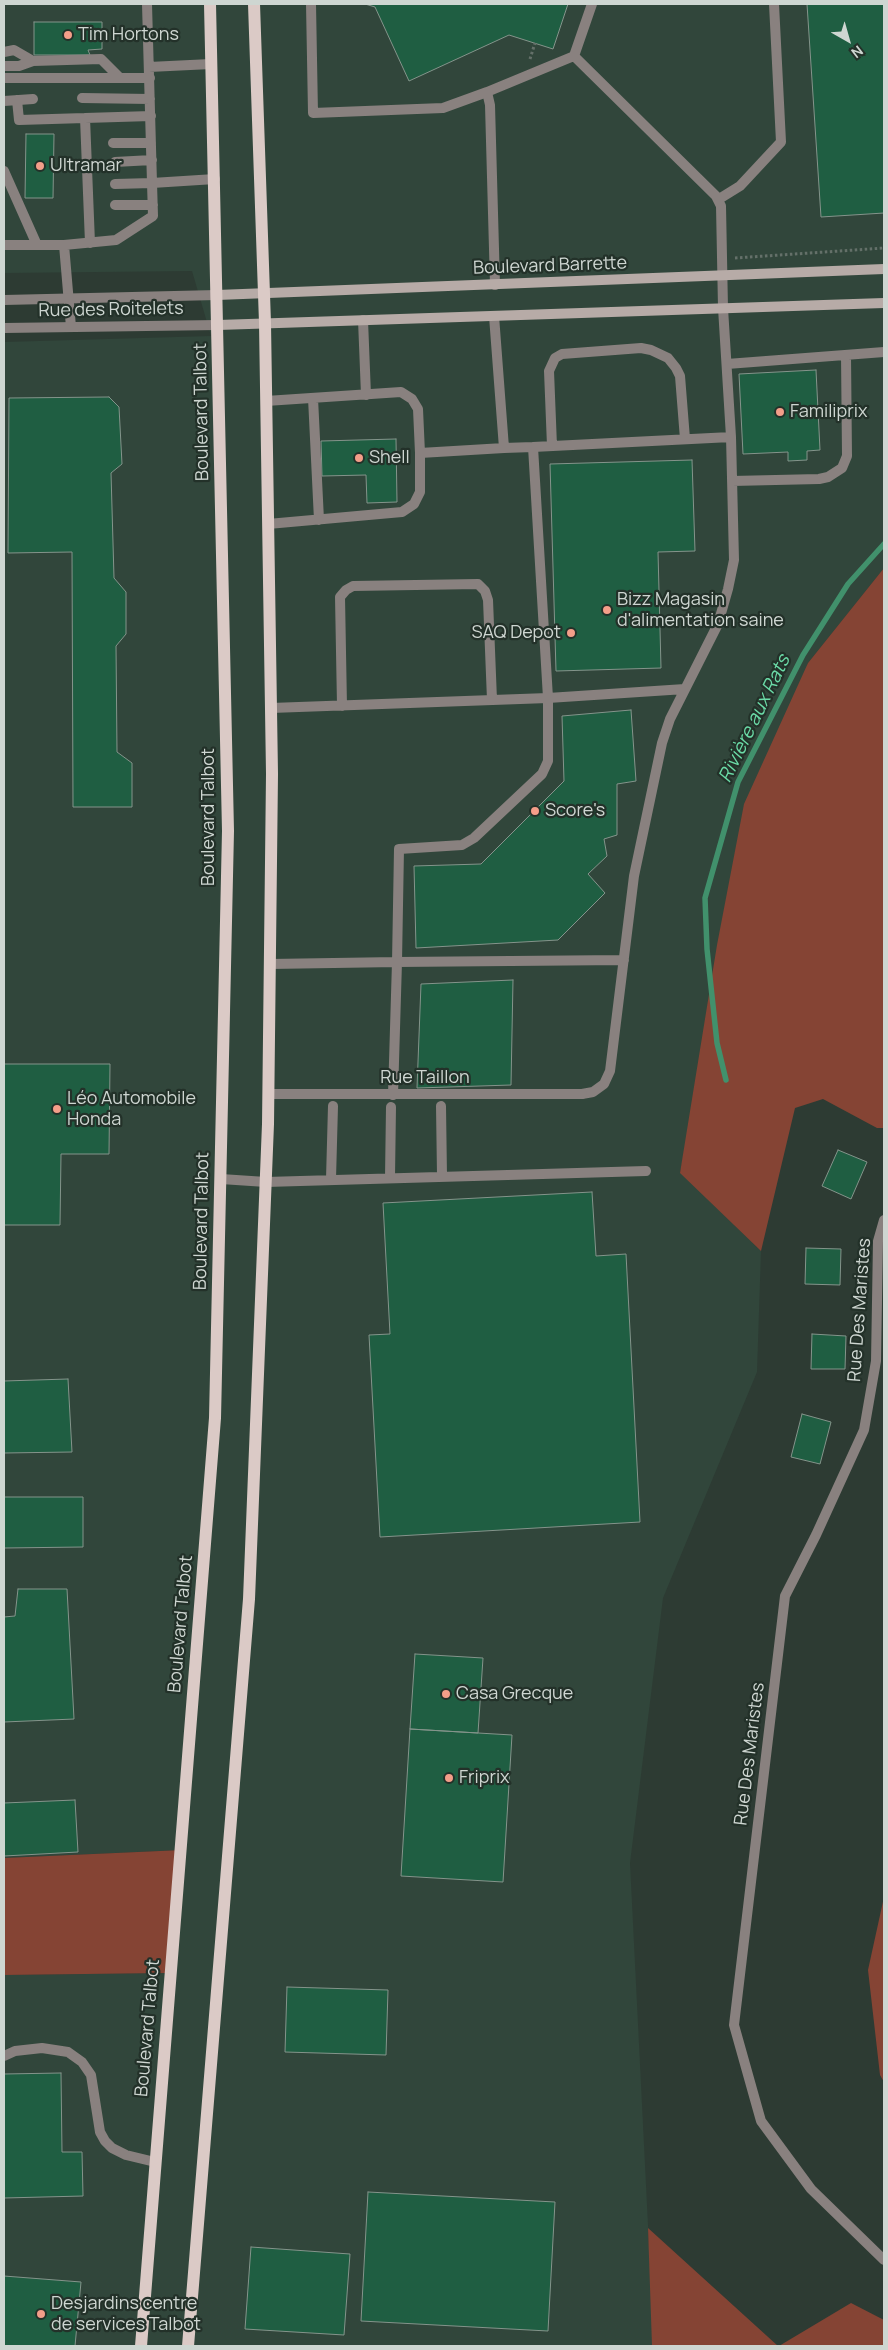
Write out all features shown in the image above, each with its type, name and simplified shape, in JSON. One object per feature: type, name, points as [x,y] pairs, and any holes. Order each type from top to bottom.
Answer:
[{"type":"main road","name":"Boulevard Talbot","points":[[141,2346],[216,1418],[228,831],[210,4]]},
{"type":"main road","points":[[188,2346],[248,1600],[266,1182],[270,964],[271,708],[265,323],[254,4]]},
{"type":"main road","name":"Boulevard Barrette","points":[[217,295],[884,269]]},
{"type":"main road","points":[[218,325],[884,303]]},
{"type":"street","points":[[4,245],[64,245],[116,240],[153,216],[147,4]]},
{"type":"street","points":[[311,4],[313,113],[443,108],[487,92],[574,56],[592,4]]},
{"type":"street","points":[[718,199],[740,186],[781,142],[774,4]]},
{"type":"street","points":[[4,52],[14,50],[33,61]]},
{"type":"street","points":[[270,964],[624,960],[634,876],[662,743],[670,719],[718,624],[734,560],[731,437],[723,308],[722,206],[718,199],[574,56]]},
{"type":"street","points":[[4,66],[19,66],[33,61],[101,59],[120,77]]},
{"type":"street","points":[[4,78],[120,77],[211,64]]},
{"type":"street","points":[[487,92],[490,105],[495,285]]},
{"type":"street","points":[[82,98],[150,99]]},
{"type":"street","points":[[4,101],[33,99]]},
{"type":"street","points":[[17,100],[18,120],[151,116]]},
{"type":"street","points":[[85,118],[91,143],[93,184],[90,243]]},
{"type":"street","points":[[113,143],[151,143]]},
{"type":"street","points":[[115,162],[152,160]]},
{"type":"street","points":[[4,171],[37,245]]},
{"type":"street","points":[[115,184],[215,179]]},
{"type":"street","points":[[115,205],[153,205]]},
{"type":"street","points":[[64,245],[71,327]]},
{"type":"street","name":"Rue des Roitelets","points":[[4,300],[217,295]]},
{"type":"street","points":[[494,316],[504,448]]},
{"type":"street","points":[[363,320],[366,394]]},
{"type":"street","name":"Rue des Roitelets","points":[[4,328],[218,325]]},
{"type":"street","points":[[552,446],[549,371],[555,358],[562,354],[641,348],[651,350],[668,358],[680,376],[685,439]]},
{"type":"street","points":[[727,364],[884,352]]},
{"type":"street","points":[[732,481],[828,477],[842,468],[848,456],[846,355]]},
{"type":"street","points":[[266,401],[400,392],[412,399],[418,409],[420,453],[420,492],[414,504],[402,512],[268,524]]},
{"type":"street","points":[[312,398],[319,520]]},
{"type":"street","points":[[420,453],[731,437]]},
{"type":"street","points":[[393,1094],[399,849],[462,845],[474,838],[542,774],[548,761],[548,698],[533,447]]},
{"type":"street","points":[[342,706],[340,597],[353,586],[478,584],[485,591],[488,600],[492,700]]},
{"type":"street","points":[[271,708],[548,698],[685,689]]},
{"type":"street","name":"Rue Taillon","points":[[268,1094],[582,1094],[593,1092],[604,1084],[610,1071],[624,960]]},
{"type":"street","points":[[331,1179],[333,1106]]},
{"type":"street","points":[[441,1106],[442,1176]]},
{"type":"street","points":[[390,1177],[392,1107]]},
{"type":"street","points":[[221,1180],[266,1182],[646,1171]]},
{"type":"street","name":"Rue Des Maristes","points":[[884,1220],[878,1241],[876,1361],[864,1430],[816,1535],[785,1596],[734,2025],[761,2121],[811,2189],[884,2260]]},
{"type":"street","points":[[4,2056],[15,2050],[42,2048],[68,2052],[82,2062],[91,2075],[100,2132],[105,2141],[112,2148],[126,2155],[155,2162]]},
{"type":"shaded area","points":[[4,4],[884,4],[884,568],[808,663],[680,1172],[761,1251],[757,1372],[663,1598],[630,1863],[654,2346],[4,2346],[4,1975],[168,1973],[181,1850],[4,1858],[4,342],[211,336],[192,271],[4,273]]},
{"type":"shaded area","points":[[884,568],[884,1128],[877,1128],[823,1099],[795,1108],[761,1251],[680,1173],[717,945],[744,804],[808,663]]},
{"type":"shaded area","points":[[182,1850],[168,1973],[4,1975],[4,1858]]},
{"type":"shaded area","points":[[884,1897],[884,2082],[880,2075],[868,1970]]},
{"type":"shaded area","points":[[648,2228],[778,2346],[652,2346]]},
{"type":"shaded area","points":[[851,2303],[884,2320],[884,2346],[779,2346]]},
{"type":"building","points":[[365,4],[568,4],[553,49],[509,35],[409,81],[375,7]]},
{"type":"building","points":[[807,4],[884,4],[884,213],[821,217]]},
{"type":"building","name":"Tim Hortons","points":[[34,22],[102,22],[102,49],[88,50],[90,55],[34,55]]},
{"type":"building","name":"Ultramar","points":[[26,134],[54,134],[53,198],[25,198]]},
{"type":"building","name":"Familiprix","points":[[816,370],[820,450],[807,451],[807,460],[788,461],[788,452],[743,454],[739,374]]},
{"type":"building","points":[[109,397],[119,407],[122,464],[111,473],[114,578],[126,592],[126,634],[116,646],[117,752],[132,763],[132,807],[73,807],[72,552],[8,553],[9,398]]},
{"type":"building","name":"Shell","points":[[396,439],[397,502],[367,503],[366,475],[322,476],[321,441]]},
{"type":"building","name":"Bizz Magasin d'alimentation saine","points":[[692,460],[695,551],[658,552],[661,668],[556,671],[550,464]]},
{"type":"building","points":[[631,710],[636,781],[617,784],[617,835],[604,839],[607,856],[588,874],[605,893],[558,940],[416,948],[414,866],[481,864],[564,781],[562,716]]},
{"type":"building","points":[[513,980],[511,1085],[417,1088],[421,984]]},
{"type":"building","name":"Léo Automobile Honda","points":[[4,1064],[110,1064],[109,1154],[61,1154],[60,1225],[4,1225]]},
{"type":"building","points":[[838,1150],[867,1162],[851,1199],[822,1186]]},
{"type":"building","points":[[592,1192],[596,1256],[626,1254],[640,1522],[380,1537],[369,1335],[390,1334],[383,1203]]},
{"type":"building","points":[[806,1248],[841,1249],[840,1285],[805,1284]]},
{"type":"building","points":[[812,1334],[846,1336],[845,1369],[811,1369]]},
{"type":"building","points":[[68,1379],[72,1452],[4,1453],[4,1381]]},
{"type":"building","points":[[802,1414],[831,1422],[820,1464],[791,1457]]},
{"type":"building","points":[[4,1497],[83,1497],[83,1547],[4,1548]]},
{"type":"building","points":[[18,1589],[67,1589],[74,1719],[4,1722],[4,1617],[15,1616]]},
{"type":"building","name":"Casa Grecque","points":[[415,1654],[483,1658],[478,1733],[410,1729]]},
{"type":"building","points":[[410,1729],[512,1735],[503,1882],[401,1876]]},
{"type":"building","points":[[75,1800],[78,1852],[4,1856],[4,1803]]},
{"type":"building","points":[[287,1987],[388,1990],[386,2055],[285,2052]]},
{"type":"building","points":[[61,2073],[62,2152],[82,2152],[83,2196],[4,2198],[4,2074]]},
{"type":"building","points":[[368,2192],[555,2202],[548,2331],[361,2321]]},
{"type":"building","points":[[251,2247],[350,2254],[344,2335],[245,2329]]},
{"type":"building","name":"Desjardins centre de services Talbot","points":[[4,2276],[81,2282],[75,2346],[4,2346]]},
{"type":"waterway","name":"Rivière aux Rats","points":[[726,1080],[717,1043],[707,949],[705,898],[738,782],[803,655],[848,584],[884,544]]},
{"type":"place","name":"Tim Hortons","points":[[68,35]]},
{"type":"place","name":"Ultramar","points":[[40,166]]},
{"type":"place","name":"Familiprix","points":[[780,412]]},
{"type":"place","name":"Shell","points":[[359,458]]},
{"type":"place","name":"Bizz Magasin d'alimentation saine","points":[[607,610]]},
{"type":"place","name":"SAQ Depot","points":[[571,633]]},
{"type":"place","name":"Score's","points":[[535,811]]},
{"type":"place","name":"Léo Automobile Honda","points":[[57,1109]]},
{"type":"place","name":"Casa Grecque","points":[[446,1694]]},
{"type":"place","name":"Friprix","points":[[449,1778]]},
{"type":"place","name":"Desjardins centre de services Talbot","points":[[41,2314]]}]
